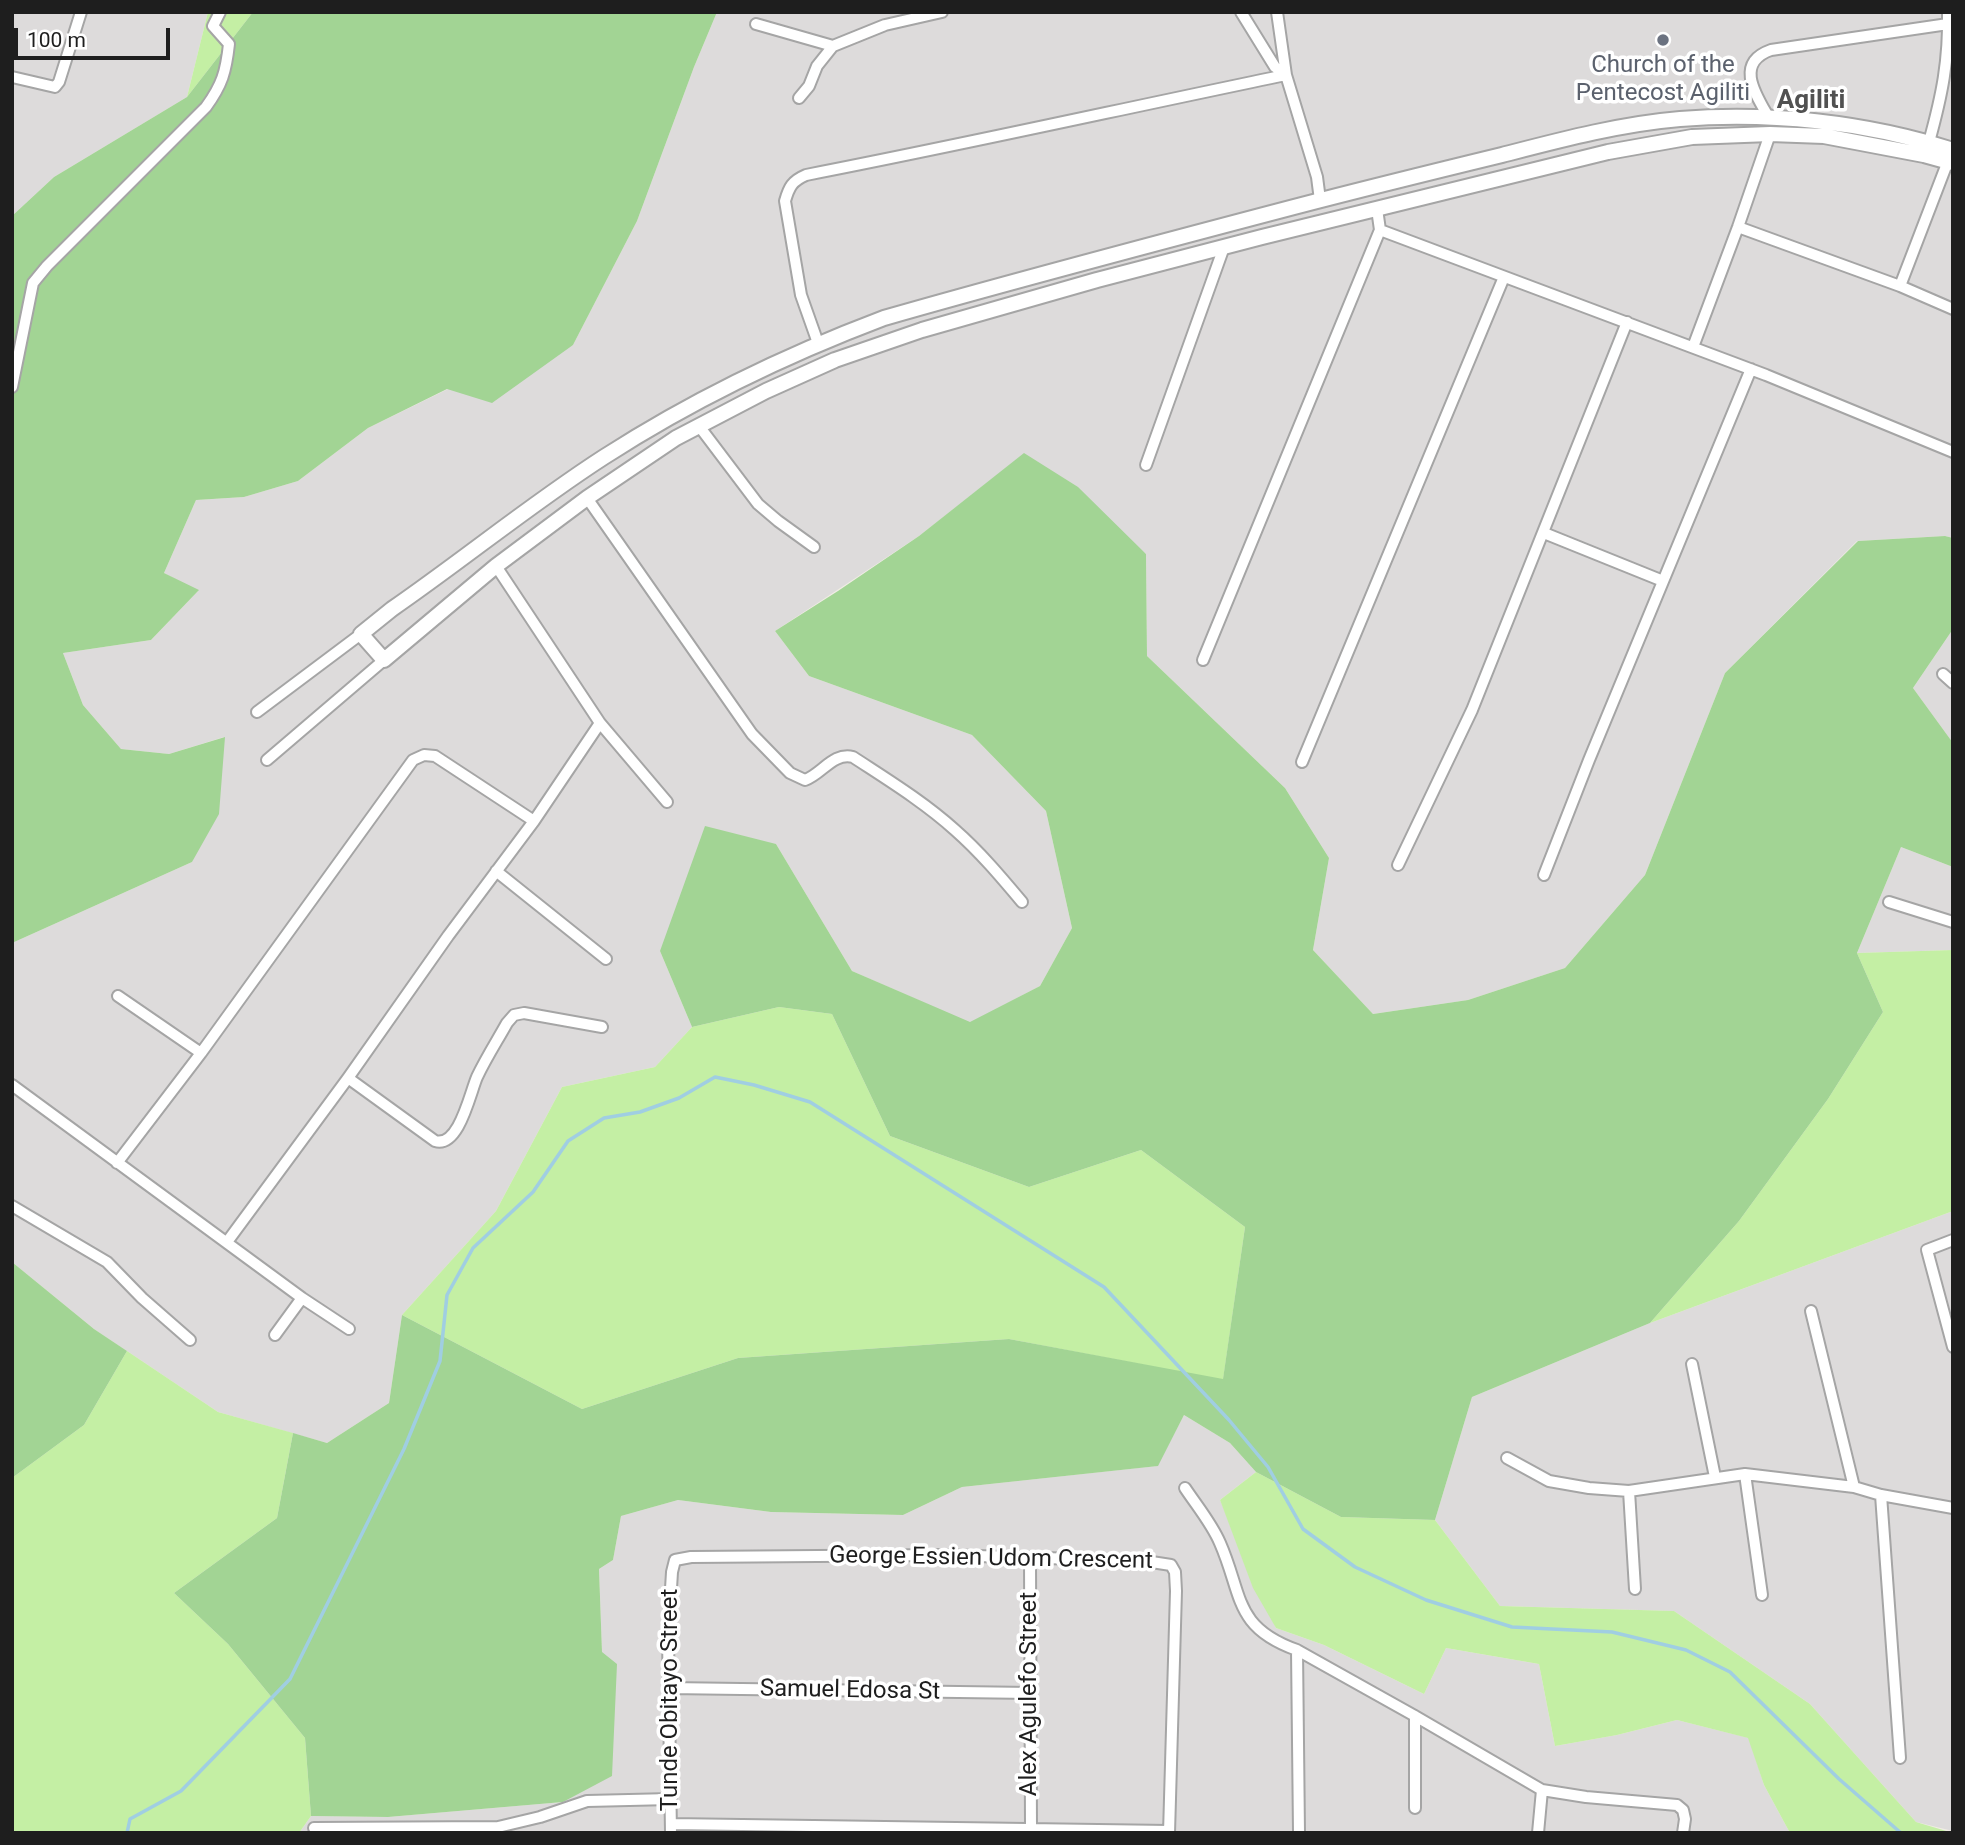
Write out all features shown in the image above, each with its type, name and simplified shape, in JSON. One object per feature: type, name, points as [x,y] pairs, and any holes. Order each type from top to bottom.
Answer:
[{"type":"street","points":[[12,78],[55,87],[60,82],[81,12]]},
{"type":"street","points":[[12,387],[33,283],[206,107],[221,87],[229,44],[213,26],[220,12]]},
{"type":"street","points":[[881,12],[884,25]]},
{"type":"street","points":[[799,98],[809,86],[817,66],[833,46],[884,25],[942,12]]},
{"type":"street","points":[[1241,12],[1275,67],[1286,75]]},
{"type":"street","points":[[1277,12],[1286,75],[1317,177],[1320,200]]},
{"type":"street","points":[[1769,118],[1750,76],[1752,63],[1760,54],[1948,18],[1950,43],[1944,88],[1929,142]]},
{"type":"street","points":[[756,24],[833,46]]},
{"type":"street","points":[[818,343],[801,295],[785,201],[794,180],[806,175],[977,142],[1043,125],[1286,75]]},
{"type":"street","points":[[257,712],[392,609],[603,457],[684,410],[818,343],[884,318],[1320,200],[1545,144],[1635,125],[1714,117],[1769,118],[1859,128],[1929,142],[1951,158]]},
{"type":"street","points":[[267,760],[496,566],[587,498],[676,438],[835,360],[922,330],[1224,247],[1608,152],[1692,137],[1770,134],[1824,136],[1951,158]]},
{"type":"street","points":[[1693,347],[1770,134]]},
{"type":"street","points":[[1900,286],[1951,158]]},
{"type":"street","points":[[1203,660],[1380,230],[1377,209]]},
{"type":"street","points":[[1258,217],[1262,237]]},
{"type":"street","points":[[1738,227],[1900,286],[1953,309]]},
{"type":"street","points":[[1380,230],[1751,369],[1953,452]]},
{"type":"street","points":[[1146,465],[1224,247]]},
{"type":"street","points":[[1302,762],[1504,276]]},
{"type":"street","points":[[1398,865],[1472,710],[1627,322]]},
{"type":"street","points":[[1544,875],[1751,369]]},
{"type":"street","points":[[698,426],[758,504],[814,547]]},
{"type":"street","points":[[587,498],[752,734],[790,774],[805,780],[837,758],[846,755],[853,757],[955,830],[1022,902]]},
{"type":"street","points":[[1544,533],[1663,581]]},
{"type":"street","points":[[496,566],[600,723],[667,802]]},
{"type":"street","points":[[361,634],[384,660]]},
{"type":"street","points":[[1943,674],[1953,683]]},
{"type":"street","points":[[227,1242],[534,821],[600,723]]},
{"type":"street","points":[[117,1163],[201,1054],[413,760],[424,755],[435,756],[534,821]]},
{"type":"street","points":[[496,871],[606,959]]},
{"type":"street","points":[[1889,902],[1953,922]]},
{"type":"street","points":[[118,996],[201,1054]]},
{"type":"street","points":[[348,1078],[440,1143],[452,1134],[466,1110],[476,1078],[507,1023],[514,1016],[524,1013],[603,1027]]},
{"type":"street","points":[[12,1085],[302,1298],[349,1329]]},
{"type":"street","points":[[12,1206],[107,1262],[142,1298],[190,1340]]},
{"type":"street","points":[[1953,1241],[1927,1250],[1953,1347]]},
{"type":"street","points":[[275,1335],[302,1298]]},
{"type":"street","points":[[1811,1311],[1854,1487]]},
{"type":"street","points":[[1692,1364],[1715,1477]]},
{"type":"street","points":[[1507,1458],[1549,1481],[1589,1488],[1629,1491],[1745,1474],[1854,1487],[1881,1495],[1953,1508]]},
{"type":"street","points":[[1745,1474],[1762,1595]]},
{"type":"street","points":[[1185,1488],[1220,1541],[1248,1619],[1277,1643],[1297,1650],[1542,1790],[1677,1805],[1684,1810],[1683,1833]]},
{"type":"street","points":[[1629,1491],[1635,1589]]},
{"type":"street","points":[[1881,1495],[1900,1758]]},
{"type":"street","name":"George Essien Udom Crescent","points":[[708,1558],[943,1555],[1164,1562],[1171,1565],[1175,1572],[1169,1832]]},
{"type":"street","name":"Tunde Obitayo Street","points":[[671,1829],[669,1600],[675,1560],[708,1558]]},
{"type":"street","name":"Alex Agulefo Street","points":[[1030,1559],[1031,1829]]},
{"type":"street","points":[[1297,1650],[1299,1833]]},
{"type":"street","name":"Samuel Edosa St","points":[[669,1688],[1031,1693]]},
{"type":"street","points":[[1415,1716],[1415,1808]]},
{"type":"street","points":[[1538,1833],[1542,1790]]},
{"type":"street","points":[[314,1828],[498,1827],[540,1817],[587,1801],[671,1800]]},
{"type":"street","points":[[671,1829],[1031,1829],[1169,1832]]},
{"type":"shaded area","points":[[12,12],[208,12],[187,97],[54,177],[12,216]]},
{"type":"shaded area","points":[[717,12],[1953,12],[1953,538],[1945,536],[1857,541],[1725,673],[1645,875],[1565,968],[1468,1000],[1373,1014],[1313,950],[1329,858],[1285,788],[1147,656],[1146,554],[1024,454],[919,536],[775,631],[809,676],[972,735],[1046,811],[1072,928],[1040,986],[970,1023],[852,971],[776,844],[660,951],[692,1027],[655,1067],[562,1087],[496,1211],[402,1315],[389,1403],[327,1443],[218,1412],[94,1329],[12,1262],[12,943],[192,862],[224,737],[169,754],[121,749],[83,705],[63,653],[151,640],[198,591],[164,573],[196,500],[244,497],[298,481],[368,428],[448,389],[573,345],[637,221]]},
{"type":"shaded area","points":[[1953,629],[1953,743],[1913,688]]},
{"type":"shaded area","points":[[1901,847],[1953,867],[1953,950],[1857,953]]},
{"type":"shaded area","points":[[1953,1211],[1953,1831],[1916,1822],[1810,1704],[1674,1611],[1500,1606],[1435,1520],[1472,1397],[1650,1323]]},
{"type":"shaded area","points":[[1184,1415],[1230,1443],[1256,1472],[1220,1500],[1276,1628],[1324,1645],[1424,1694],[1446,1648],[1539,1664],[1555,1746],[1617,1735],[1677,1720],[1749,1738],[1764,1785],[1790,1833],[299,1833],[311,1816],[388,1817],[563,1802],[602,1652],[599,1569],[613,1560],[621,1516],[678,1500],[771,1512],[903,1515],[962,1487],[1157,1466]]},
{"type":"green space","points":[[208,12],[253,12],[187,97]]},
{"type":"green space","points":[[253,12],[717,12],[637,221],[573,345],[492,403],[447,389],[368,428],[298,481],[244,497],[196,500],[164,573],[199,590],[151,640],[63,653],[83,705],[121,749],[169,754],[225,737],[219,814],[192,862],[12,943],[12,216],[54,177],[187,97]]},
{"type":"green space","points":[[1024,453],[1078,487],[1146,554],[1147,656],[1285,788],[1329,858],[1313,950],[1373,1014],[1468,1000],[1565,968],[1645,875],[1725,673],[1858,541],[1945,536],[1953,538],[1953,629],[1913,688],[1953,743],[1953,867],[1901,847],[1857,953],[1883,1012],[1828,1099],[1739,1221],[1650,1323],[1472,1397],[1435,1520],[1341,1517],[1256,1472],[1230,1443],[1184,1415],[1158,1466],[962,1487],[903,1515],[771,1512],[678,1500],[621,1516],[613,1560],[599,1569],[602,1652],[617,1664],[612,1776],[563,1802],[388,1817],[311,1816],[305,1738],[228,1644],[174,1593],[277,1518],[293,1433],[327,1443],[389,1403],[402,1315],[582,1409],[738,1358],[1009,1339],[1223,1379],[1245,1227],[1141,1150],[1029,1187],[890,1136],[832,1014],[779,1007],[692,1027],[660,951],[705,826],[776,844],[852,971],[970,1022],[1040,986],[1072,928],[1046,811],[972,735],[809,676],[775,631],[919,536]]},
{"type":"green space","points":[[1953,950],[1953,1211],[1650,1323],[1739,1221],[1828,1099],[1883,1012],[1857,953]]},
{"type":"green space","points":[[779,1007],[832,1014],[890,1136],[1029,1187],[1141,1150],[1245,1227],[1223,1380],[1009,1339],[738,1358],[582,1409],[402,1315],[496,1211],[562,1087],[655,1067],[692,1027]]},
{"type":"green space","points":[[12,1262],[94,1329],[127,1351],[84,1425],[12,1478]]},
{"type":"green space","points":[[127,1351],[218,1412],[293,1433],[277,1518],[174,1593],[228,1644],[305,1738],[311,1816],[299,1833],[12,1833],[12,1478],[84,1425]]},
{"type":"green space","points":[[1256,1472],[1341,1517],[1435,1520],[1500,1606],[1674,1611],[1810,1704],[1916,1822],[1953,1833],[1790,1833],[1764,1785],[1748,1738],[1677,1720],[1617,1735],[1555,1746],[1539,1664],[1446,1648],[1424,1694],[1324,1645],[1276,1628],[1253,1588],[1220,1500]]},
{"type":"waterway","points":[[127,1833],[130,1819],[181,1791],[290,1679],[404,1449],[440,1361],[447,1295],[473,1248],[533,1192],[568,1141],[604,1118],[640,1112],[679,1098],[715,1077],[754,1085],[810,1102],[1104,1287],[1229,1420],[1268,1467],[1303,1529],[1355,1567],[1426,1600],[1512,1627],[1612,1632],[1686,1650],[1730,1672],[1839,1779],[1901,1833]]},
{"type":"place","name":"Church of the Pentecost Agiliti","points":[[1663,40]]},
{"type":"district","name":"Agiliti","points":[[1811,101]]}]
